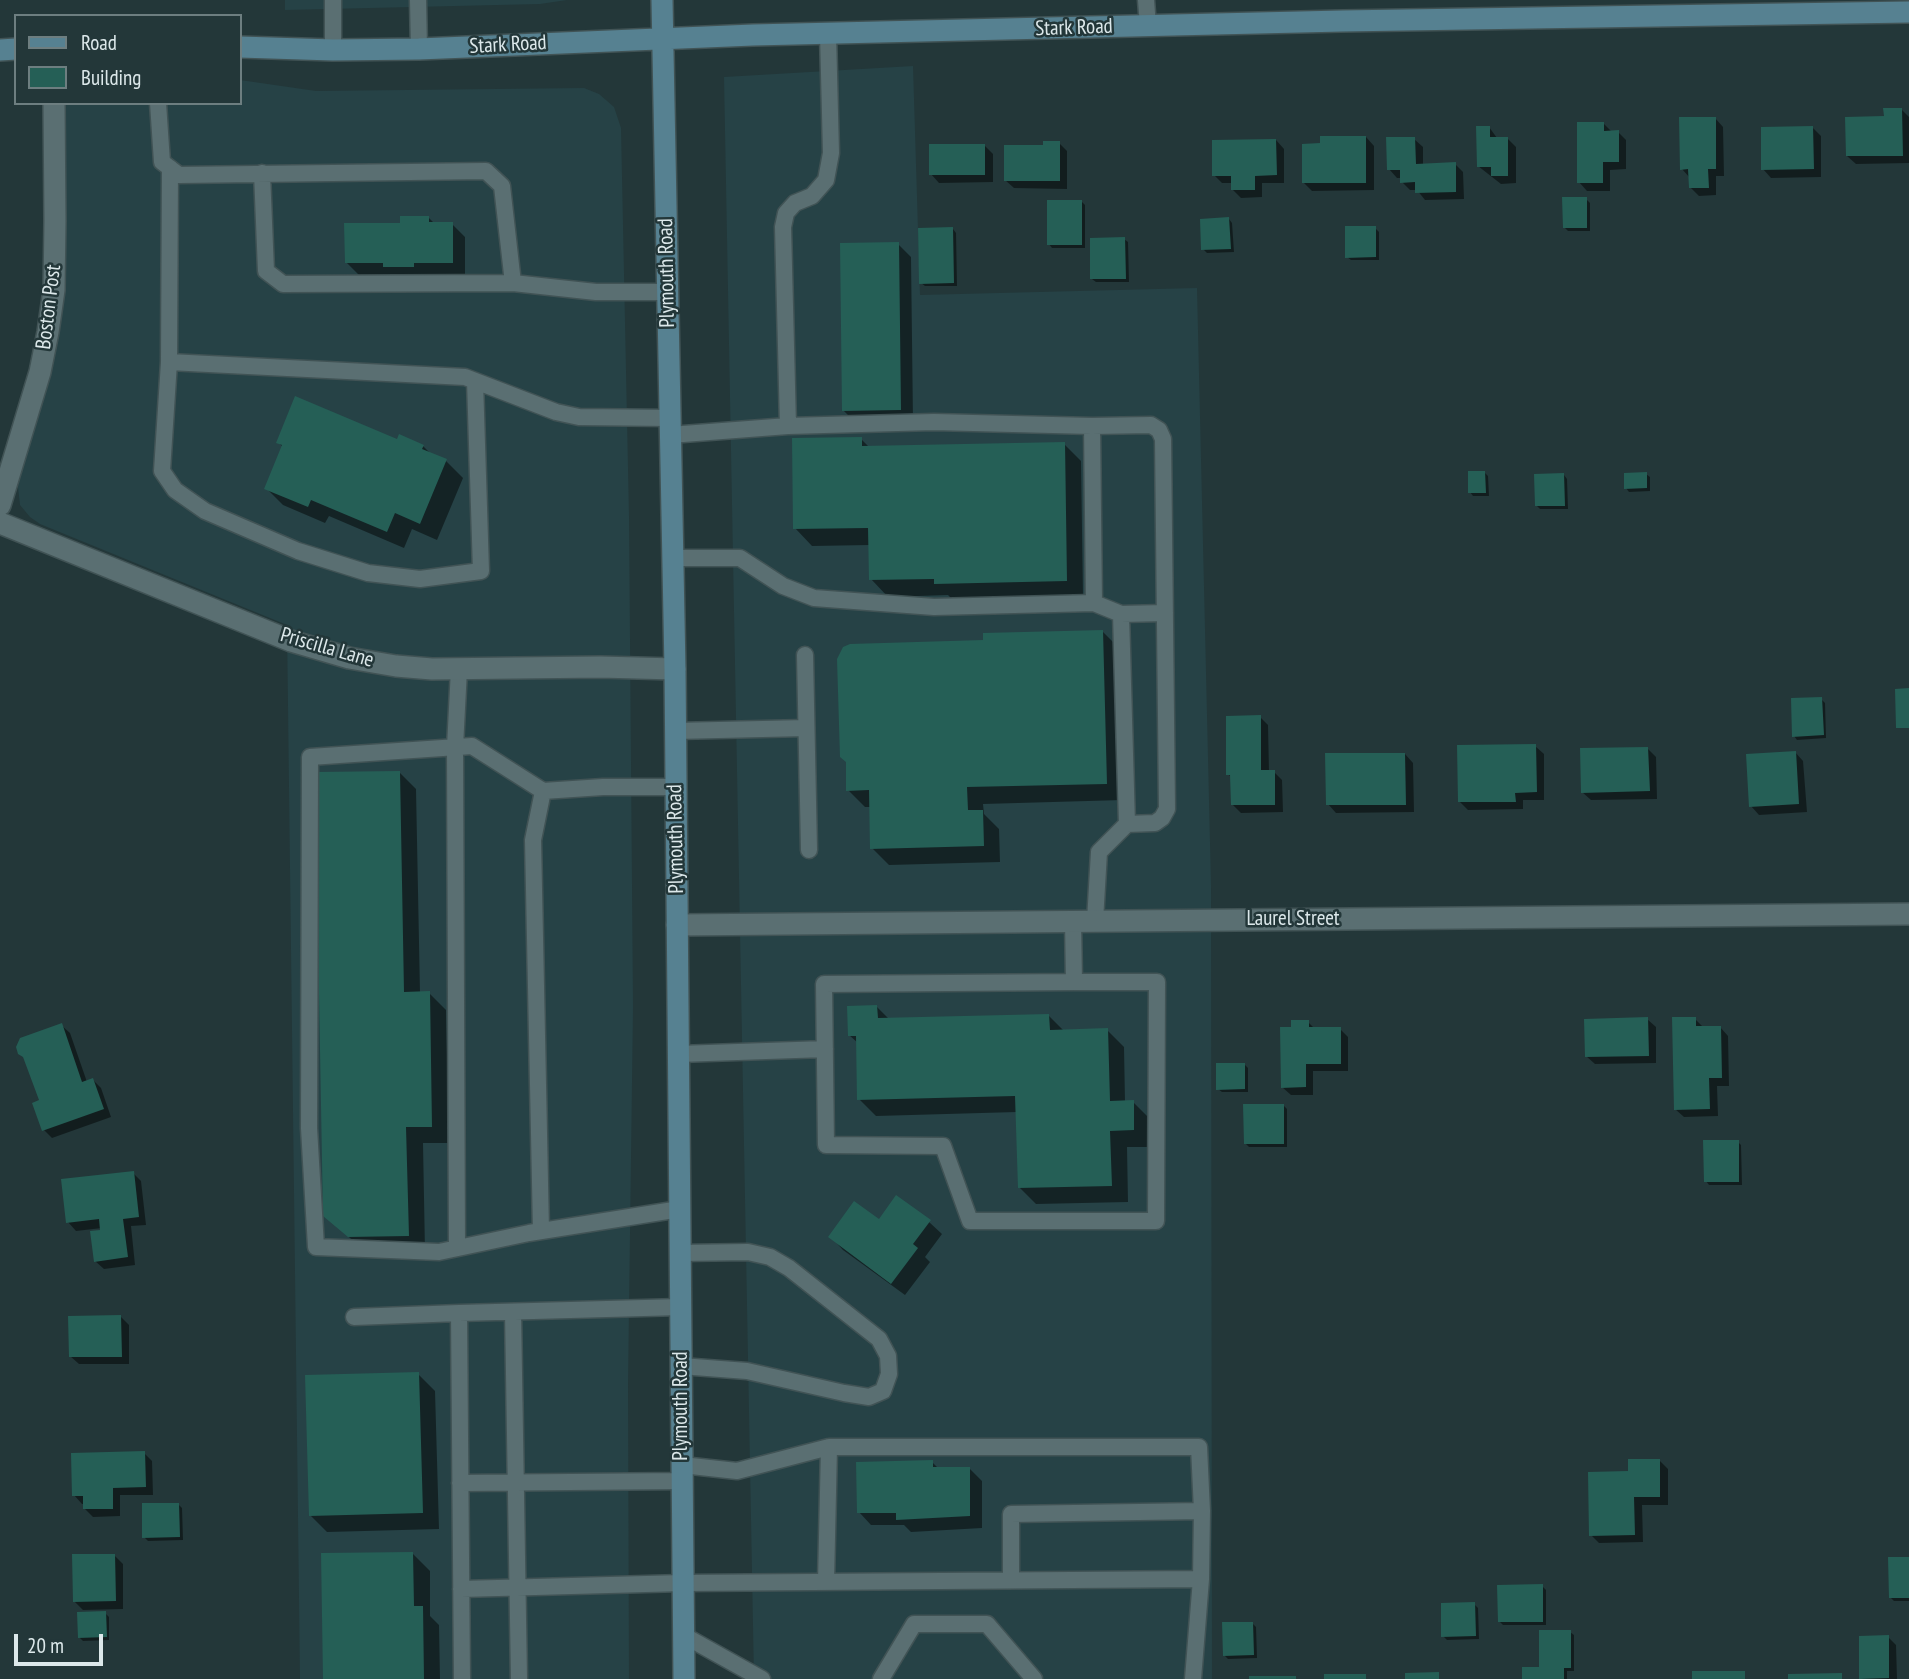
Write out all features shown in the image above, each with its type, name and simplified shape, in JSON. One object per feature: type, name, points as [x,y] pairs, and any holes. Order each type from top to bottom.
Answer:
[{"type":"main road","name":"Plymouth Road","points":[[662,0],[675,669],[684,1679]]},
{"type":"main road","name":"Stark Road","points":[[242,47],[419,50],[556,42],[662,41],[1796,5],[1909,12]]},
{"type":"street","name":"Boston Post","points":[[0,505],[40,372],[54,290],[54,105]]},
{"type":"street","name":"Priscilla Lane","points":[[0,523],[291,640],[349,658],[384,664],[459,669],[675,669]]},
{"type":"street","name":"Laurel Street","points":[[677,925],[1909,914]]},
{"type":"lane","points":[[333,0],[333,50]]},
{"type":"lane","points":[[418,0],[419,50]]},
{"type":"lane","points":[[1146,0],[1148,26]]},
{"type":"lane","points":[[788,426],[783,227],[786,213],[795,203],[812,196],[826,180],[831,153],[828,34]]},
{"type":"lane","points":[[158,105],[162,162],[179,175],[486,171],[502,186],[513,284]]},
{"type":"lane","points":[[170,168],[169,362],[162,471],[175,489],[205,511],[298,551],[368,573],[420,579],[481,571],[475,381]]},
{"type":"lane","points":[[262,173],[266,271],[283,284],[513,284],[596,292],[667,292]]},
{"type":"lane","points":[[169,362],[465,377],[556,412],[579,417],[670,426],[934,422],[1151,425],[1159,430],[1163,439],[1167,809],[1155,823],[1127,824],[1099,852],[1095,921]]},
{"type":"lane","points":[[1092,426],[1094,603]]},
{"type":"lane","points":[[672,558],[740,558],[783,586],[814,598],[934,607],[1094,603],[1121,614],[1164,613]]},
{"type":"lane","points":[[1121,614],[1127,824]]},
{"type":"lane","points":[[806,655],[809,850]]},
{"type":"lane","points":[[457,1248],[455,747],[459,669]]},
{"type":"lane","points":[[675,731],[806,728]]},
{"type":"lane","points":[[676,787],[603,787],[543,791],[471,746],[310,757],[309,1128],[316,1247],[439,1252],[541,1231],[680,1209]]},
{"type":"lane","points":[[541,1231],[533,840],[543,791]]},
{"type":"lane","points":[[1073,921],[1074,982]]},
{"type":"lane","points":[[1157,982],[1156,1221],[971,1220],[943,1146],[826,1145],[825,1049],[824,985],[1157,982]]},
{"type":"lane","points":[[678,1054],[825,1049]]},
{"type":"lane","points":[[680,1253],[748,1252],[770,1257],[789,1268],[879,1339],[888,1356],[889,1374],[883,1391],[869,1397],[747,1371],[681,1366]]},
{"type":"lane","points":[[354,1317],[681,1307]]},
{"type":"lane","points":[[513,1312],[519,1679]]},
{"type":"lane","points":[[459,1314],[462,1679]]},
{"type":"lane","points":[[460,1483],[516,1483],[737,1471],[829,1447],[1199,1447],[1201,1579],[1193,1679]]},
{"type":"lane","points":[[826,1582],[829,1447]]},
{"type":"lane","points":[[1011,1580],[1011,1514],[1202,1511]]},
{"type":"lane","points":[[461,1589],[683,1583],[1201,1579]]},
{"type":"lane","points":[[881,1679],[914,1624],[987,1624],[1034,1679]]},
{"type":"lane","points":[[683,1635],[762,1679]]},
{"type":"shaded area","points":[[285,0],[567,0],[540,4],[285,10]]},
{"type":"shaded area","points":[[913,66],[920,295],[1197,288],[1211,885],[1212,1679],[754,1679],[724,77]]},
{"type":"shaded area","points":[[242,80],[316,91],[584,88],[599,94],[614,107],[621,128],[629,516],[633,1007],[628,1385],[629,1679],[300,1679],[287,625],[40,524],[20,505],[20,469],[53,358],[64,105],[242,105]]},
{"type":"building","points":[[1883,108],[1902,108],[1903,156],[1846,156],[1845,117],[1884,116]]},
{"type":"building","points":[[1679,117],[1716,117],[1716,169],[1708,169],[1709,188],[1689,188],[1688,169],[1680,170]]},
{"type":"building","points":[[1577,122],[1604,122],[1604,131],[1619,130],[1619,162],[1603,162],[1603,183],[1577,183]]},
{"type":"building","points":[[1476,126],[1490,126],[1490,137],[1508,137],[1508,176],[1491,176],[1491,167],[1477,167]]},
{"type":"building","points":[[1813,126],[1814,169],[1761,170],[1761,127]]},
{"type":"building","points":[[1320,136],[1366,136],[1366,183],[1302,183],[1302,144],[1320,143]]},
{"type":"building","points":[[1386,137],[1415,137],[1416,164],[1456,162],[1456,192],[1415,193],[1415,182],[1400,183],[1400,170],[1387,170]]},
{"type":"building","points":[[1276,139],[1277,175],[1255,176],[1255,190],[1231,190],[1231,176],[1212,176],[1212,140]]},
{"type":"building","points":[[1043,141],[1060,141],[1060,181],[1004,181],[1004,145],[1043,145]]},
{"type":"building","points":[[929,144],[985,144],[985,175],[929,175]]},
{"type":"building","points":[[1562,197],[1587,197],[1587,228],[1563,228]]},
{"type":"building","points":[[1047,200],[1082,200],[1082,245],[1047,245]]},
{"type":"building","points":[[400,216],[429,216],[429,222],[453,222],[453,263],[414,263],[414,267],[383,267],[383,263],[345,263],[344,223],[400,223]]},
{"type":"building","points":[[1229,217],[1231,249],[1201,250],[1200,219]]},
{"type":"building","points":[[1345,226],[1376,226],[1376,257],[1345,258]]},
{"type":"building","points":[[953,227],[954,283],[919,284],[918,228]]},
{"type":"building","points":[[1125,237],[1126,279],[1090,279],[1090,238]]},
{"type":"building","points":[[899,242],[901,410],[842,411],[840,243]]},
{"type":"building","points":[[295,396],[397,439],[399,434],[424,445],[422,449],[447,459],[420,524],[395,513],[387,532],[311,500],[308,507],[264,489],[282,445],[276,443]]},
{"type":"building","points":[[862,437],[862,446],[1065,442],[1067,581],[934,584],[934,579],[869,580],[868,528],[793,529],[792,438]]},
{"type":"building","points":[[1468,471],[1485,471],[1486,493],[1468,493]]},
{"type":"building","points":[[1647,472],[1647,488],[1624,489],[1624,473]]},
{"type":"building","points":[[1564,473],[1565,506],[1535,506],[1534,474]]},
{"type":"building","points":[[1103,630],[1107,784],[967,787],[968,810],[983,810],[984,846],[870,849],[869,790],[846,791],[846,762],[840,757],[837,659],[843,647],[850,644],[983,640],[983,633]]},
{"type":"building","points":[[1909,688],[1909,728],[1896,728],[1895,689]]},
{"type":"building","points":[[1822,697],[1824,735],[1792,737],[1791,698]]},
{"type":"building","points":[[1261,715],[1261,770],[1275,770],[1275,805],[1231,805],[1230,775],[1226,775],[1226,716]]},
{"type":"building","points":[[1536,744],[1537,792],[1515,793],[1516,802],[1458,802],[1457,745]]},
{"type":"building","points":[[1648,747],[1650,791],[1581,793],[1580,748]]},
{"type":"building","points":[[1796,751],[1799,804],[1749,807],[1746,754]]},
{"type":"building","points":[[1325,753],[1405,753],[1406,805],[1326,805]]},
{"type":"building","points":[[400,771],[404,992],[430,991],[432,1127],[406,1127],[409,1236],[348,1237],[323,1216],[315,772]]},
{"type":"building","points":[[877,1005],[878,1018],[1049,1014],[1050,1030],[1108,1028],[1110,1101],[1134,1100],[1134,1130],[1110,1131],[1112,1186],[1018,1188],[1015,1096],[857,1100],[856,1036],[848,1036],[847,1006]]},
{"type":"building","points":[[1648,1017],[1649,1056],[1585,1057],[1584,1019]]},
{"type":"building","points":[[1672,1017],[1696,1017],[1696,1026],[1721,1026],[1722,1078],[1709,1078],[1710,1109],[1674,1110]]},
{"type":"building","points":[[1291,1020],[1309,1020],[1309,1027],[1341,1027],[1341,1064],[1306,1064],[1306,1087],[1281,1088],[1280,1027],[1291,1027]]},
{"type":"building","points":[[62,1023],[82,1082],[93,1078],[104,1109],[42,1131],[32,1103],[39,1100],[23,1057],[18,1054],[16,1047],[20,1038]]},
{"type":"building","points":[[1216,1063],[1245,1063],[1245,1089],[1216,1090]]},
{"type":"building","points":[[1243,1104],[1284,1104],[1284,1144],[1244,1144]]},
{"type":"building","points":[[1703,1140],[1739,1140],[1739,1182],[1704,1182]]},
{"type":"building","points":[[134,1171],[139,1217],[123,1219],[128,1257],[94,1262],[90,1231],[100,1230],[99,1219],[66,1223],[61,1179]]},
{"type":"building","points":[[896,1195],[931,1220],[913,1244],[918,1248],[891,1284],[828,1237],[854,1201],[879,1219]]},
{"type":"building","points":[[121,1315],[122,1357],[69,1357],[68,1316]]},
{"type":"building","points":[[419,1372],[423,1513],[309,1516],[305,1375]]},
{"type":"building","points":[[145,1451],[146,1487],[113,1488],[113,1509],[83,1509],[83,1496],[72,1496],[71,1453]]},
{"type":"building","points":[[1628,1459],[1660,1459],[1660,1497],[1634,1497],[1635,1535],[1589,1536],[1588,1472],[1628,1471]]},
{"type":"building","points":[[933,1460],[933,1467],[970,1467],[970,1516],[896,1520],[896,1513],[857,1513],[856,1462]]},
{"type":"building","points":[[142,1503],[179,1503],[180,1537],[142,1538]]},
{"type":"building","points":[[413,1552],[414,1606],[423,1606],[424,1679],[323,1679],[321,1553]]},
{"type":"building","points":[[72,1554],[115,1554],[116,1601],[73,1602]]},
{"type":"building","points":[[1888,1557],[1909,1557],[1909,1598],[1889,1598]]},
{"type":"building","points":[[1543,1584],[1543,1622],[1498,1622],[1497,1585]]},
{"type":"building","points":[[1475,1602],[1476,1636],[1441,1637],[1441,1603]]},
{"type":"building","points":[[106,1611],[107,1637],[78,1638],[77,1612]]},
{"type":"building","points":[[1222,1622],[1253,1622],[1254,1655],[1223,1656]]},
{"type":"building","points":[[1539,1630],[1571,1630],[1571,1668],[1564,1668],[1564,1679],[1522,1679],[1522,1667],[1539,1667]]},
{"type":"building","points":[[1889,1635],[1889,1678],[1859,1679],[1859,1636]]},
{"type":"building","points":[[1692,1671],[1745,1671],[1745,1679],[1692,1679]]},
{"type":"building","points":[[1439,1672],[1439,1679],[1405,1679],[1405,1673]]},
{"type":"building","points":[[1842,1673],[1842,1679],[1788,1679],[1788,1674]]},
{"type":"building","points":[[1324,1674],[1366,1674],[1366,1679],[1324,1679]]},
{"type":"building","points":[[1249,1676],[1296,1676],[1296,1679],[1249,1679]]}]
